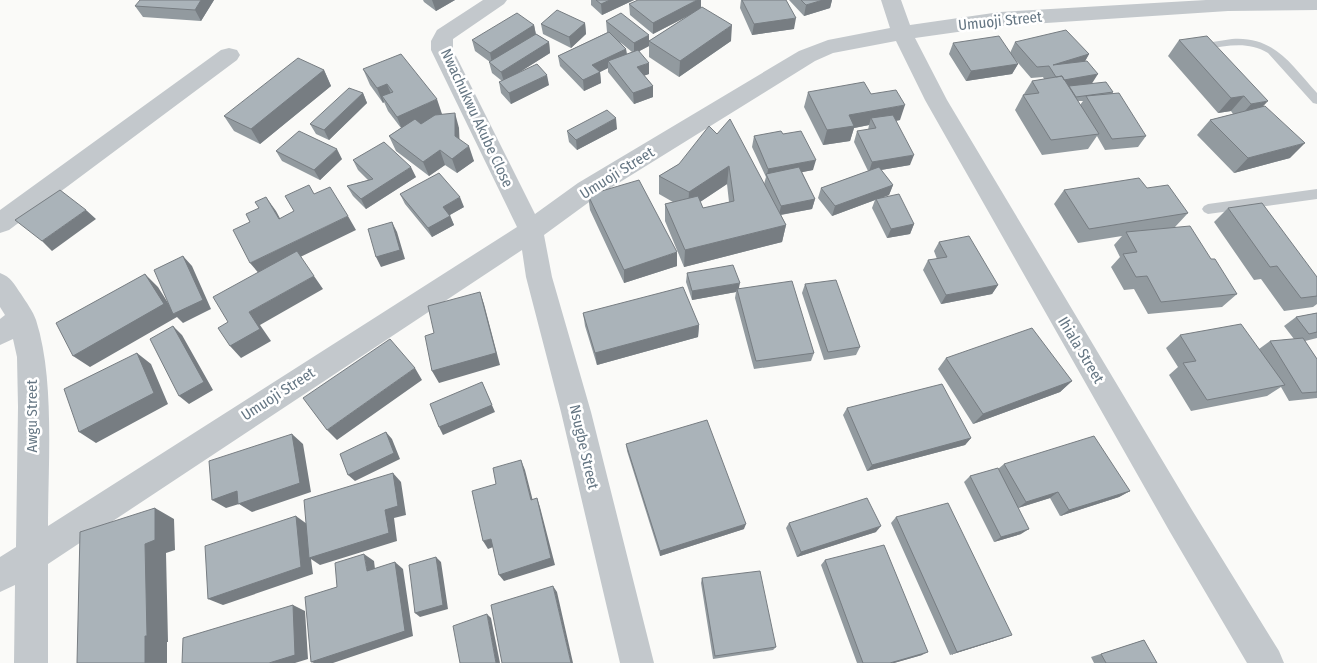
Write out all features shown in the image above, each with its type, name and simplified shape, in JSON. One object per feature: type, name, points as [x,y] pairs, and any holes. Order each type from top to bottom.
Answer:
[{"type":"street","name":"Nwachukwu Akube Close","points":[[497,0],[444,35],[442,50],[531,231]]},
{"type":"street","name":"Ihiala Street","points":[[890,0],[902,33],[936,100],[1037,276],[1267,663]]},
{"type":"street","name":"Umuoji Street","points":[[0,576],[531,231],[588,190],[807,56],[828,47],[902,33],[1000,19],[1228,5],[1315,4]]},
{"type":"street","points":[[0,223],[229,55]]},
{"type":"street","name":"Nsugbe Street","points":[[531,231],[539,277],[576,412],[637,663]]},
{"type":"street","name":"Awgu Street","points":[[0,284],[11,326],[31,357],[33,407],[31,663]]},
{"type":"lane","points":[[1206,46],[1244,40],[1264,45],[1272,51],[1317,100]]},
{"type":"lane","points":[[1208,209],[1317,194]]},
{"type":"building","points":[[140,0],[201,0],[195,10],[135,6]]},
{"type":"building","points":[[596,0],[610,0],[601,4]]},
{"type":"building","points":[[638,0],[697,0],[653,23],[629,4]]},
{"type":"building","points":[[742,0],[786,0],[796,18],[754,24]]},
{"type":"building","points":[[801,0],[823,0],[806,5]]},
{"type":"building","points":[[702,7],[732,25],[680,61],[649,41]]},
{"type":"building","points":[[557,10],[585,23],[569,37],[541,24]]},
{"type":"building","points":[[517,13],[534,25],[490,53],[472,40]]},
{"type":"building","points":[[621,13],[649,35],[634,43],[606,21]]},
{"type":"building","points":[[1066,30],[1089,54],[1053,65],[1087,61],[1098,74],[1064,80],[1062,76],[1056,77],[1049,66],[1037,67],[1015,42]]},
{"type":"building","points":[[609,32],[626,49],[592,65],[600,72],[583,80],[558,56]]},
{"type":"building","points":[[536,34],[549,42],[501,72],[489,62]]},
{"type":"building","points":[[999,36],[1018,64],[971,71],[953,43]]},
{"type":"building","points":[[1207,36],[1268,101],[1251,104],[1244,96],[1231,98],[1179,40]]},
{"type":"building","points":[[638,50],[649,63],[637,67],[653,86],[633,93],[608,61]]},
{"type":"building","points":[[401,54],[437,99],[397,117],[382,96],[393,92],[387,84],[377,88],[363,69]]},
{"type":"building","points":[[298,58],[324,70],[251,129],[224,116]]},
{"type":"building","points":[[537,64],[547,75],[509,93],[499,82]]},
{"type":"building","points":[[1062,76],[1099,134],[1051,140],[1023,95],[1039,93],[1032,81]]},
{"type":"building","points":[[864,82],[871,94],[896,90],[905,105],[849,115],[854,126],[827,130],[808,92]]},
{"type":"building","points":[[1106,82],[1113,92],[1076,97],[1069,86]]},
{"type":"building","points":[[349,88],[363,93],[324,130],[310,124]]},
{"type":"building","points":[[1119,93],[1146,136],[1112,139],[1086,96]]},
{"type":"building","points":[[1265,106],[1305,143],[1248,158],[1210,120]]},
{"type":"building","points":[[607,110],[616,118],[576,140],[567,131]]},
{"type":"building","points":[[455,113],[455,136],[469,146],[452,159],[440,150],[423,162],[389,136],[415,119],[421,124],[435,115]]},
{"type":"building","points":[[893,115],[914,155],[872,162],[857,131],[876,128],[871,118]]},
{"type":"building","points":[[730,119],[786,225],[685,250],[665,204],[698,196],[703,208],[734,201],[729,166],[689,192],[659,176],[679,164],[709,126],[717,134]]},
{"type":"building","points":[[299,131],[337,149],[314,170],[276,151]]},
{"type":"building","points":[[781,131],[783,134],[801,131],[816,160],[768,169],[754,136]]},
{"type":"building","points":[[384,142],[411,167],[361,199],[347,186],[373,179],[353,160]]},
{"type":"building","points":[[799,167],[815,199],[781,206],[766,174]]},
{"type":"building","points":[[879,167],[893,185],[835,206],[821,188]]},
{"type":"building","points":[[439,173],[460,197],[443,207],[450,216],[428,228],[400,194]]},
{"type":"building","points":[[1139,178],[1147,188],[1168,185],[1188,213],[1089,229],[1064,190]]},
{"type":"building","points":[[639,180],[677,252],[624,270],[588,195]]},
{"type":"building","points":[[309,185],[314,194],[330,187],[348,216],[250,263],[233,230],[250,222],[246,214],[259,208],[255,202],[266,197],[279,219],[294,211],[285,196]]},
{"type":"building","points":[[60,190],[86,210],[42,241],[15,220]]},
{"type":"building","points":[[899,194],[914,224],[891,229],[876,199]]},
{"type":"building","points":[[1262,203],[1317,277],[1317,296],[1301,298],[1277,266],[1270,267],[1228,208]]},
{"type":"building","points":[[392,222],[400,250],[376,257],[368,229]]},
{"type":"building","points":[[1190,226],[1211,259],[1215,259],[1237,294],[1161,302],[1147,276],[1136,277],[1123,254],[1137,252],[1126,232]]},
{"type":"building","points":[[969,236],[998,285],[946,295],[928,260],[947,257],[939,242]]},
{"type":"building","points":[[297,251],[314,276],[249,312],[260,329],[230,346],[218,328],[228,322],[213,297]]},
{"type":"building","points":[[183,256],[203,300],[173,314],[154,270]]},
{"type":"building","points":[[733,265],[740,283],[692,291],[687,273]]},
{"type":"building","points":[[145,274],[164,304],[73,356],[56,323]]},
{"type":"building","points":[[836,280],[860,347],[828,352],[805,284]]},
{"type":"building","points":[[792,281],[814,353],[756,361],[737,289]]},
{"type":"building","points":[[683,287],[699,325],[595,353],[583,313]]},
{"type":"building","points":[[480,292],[496,353],[432,371],[425,336],[434,333],[428,306]]},
{"type":"building","points":[[1317,313],[1317,332],[1309,334],[1296,317]]},
{"type":"building","points":[[1241,324],[1285,385],[1207,400],[1183,363],[1196,361],[1180,335]]},
{"type":"building","points":[[173,326],[204,382],[179,396],[150,339]]},
{"type":"building","points":[[1032,328],[1072,381],[983,414],[946,358]]},
{"type":"building","points":[[1303,338],[1317,359],[1317,392],[1302,393],[1270,341]]},
{"type":"building","points":[[390,339],[415,368],[327,430],[303,398]]},
{"type":"building","points":[[137,353],[154,393],[79,432],[64,389]]},
{"type":"building","points":[[482,382],[492,405],[439,427],[430,404]]},
{"type":"building","points":[[942,384],[971,438],[872,465],[847,408]]},
{"type":"building","points":[[707,420],[746,524],[660,551],[626,444]]},
{"type":"building","points":[[386,432],[394,453],[348,475],[340,454]]},
{"type":"building","points":[[292,434],[300,483],[238,504],[237,491],[212,500],[209,461]]},
{"type":"building","points":[[1094,436],[1130,491],[1069,510],[1058,492],[1026,502],[1004,464]]},
{"type":"building","points":[[521,460],[531,500],[537,498],[551,558],[499,575],[491,539],[483,541],[472,491],[496,484],[493,468]]},
{"type":"building","points":[[998,468],[1029,529],[1001,537],[970,476]]},
{"type":"building","points":[[393,473],[398,506],[385,510],[389,533],[309,558],[304,500]]},
{"type":"building","points":[[867,498],[881,526],[801,552],[789,523]]},
{"type":"building","points":[[948,503],[1012,635],[957,652],[896,517]]},
{"type":"building","points":[[155,508],[155,540],[145,544],[147,636],[145,636],[145,663],[77,663],[80,532]]},
{"type":"building","points":[[296,516],[301,567],[208,599],[205,546]]},
{"type":"building","points":[[884,545],[928,652],[890,663],[863,663],[825,560]]},
{"type":"building","points":[[364,554],[367,571],[395,562],[405,631],[311,662],[305,597],[337,587],[335,563]]},
{"type":"building","points":[[436,557],[443,605],[415,613],[409,565]]},
{"type":"building","points":[[760,571],[776,647],[715,656],[702,578]]},
{"type":"building","points":[[553,586],[571,663],[502,663],[491,605]]},
{"type":"building","points":[[293,605],[295,655],[269,663],[182,663],[183,638]]},
{"type":"building","points":[[487,614],[496,663],[460,663],[453,626]]},
{"type":"building","points":[[1144,640],[1157,663],[1106,663],[1101,654]]}]
